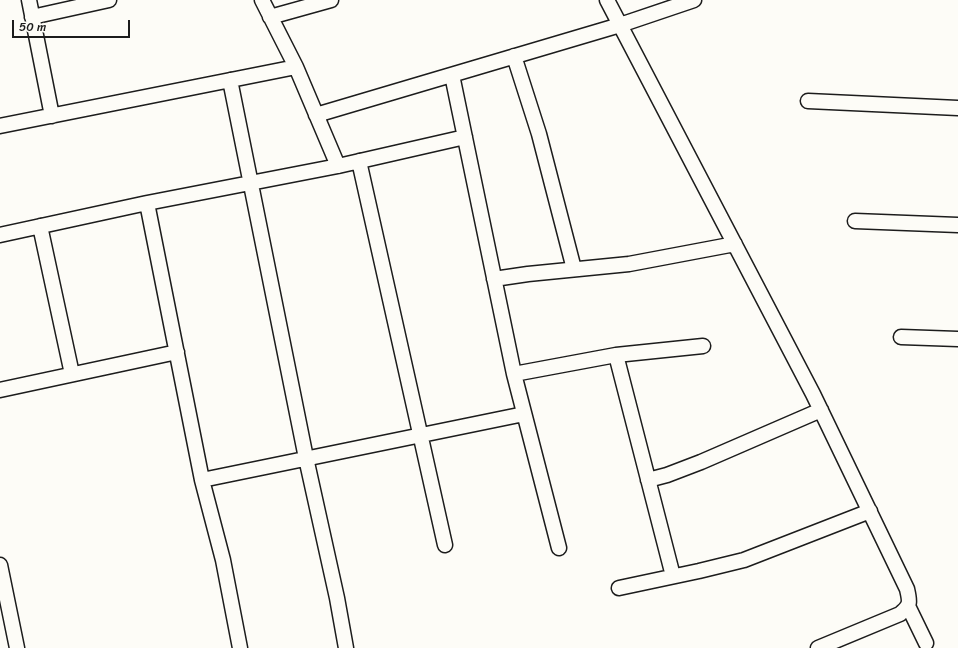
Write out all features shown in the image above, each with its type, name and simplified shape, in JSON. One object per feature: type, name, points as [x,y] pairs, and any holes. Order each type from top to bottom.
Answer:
[{"type":"street","points":[[29,0],[52,116]]},
{"type":"street","points":[[32,17],[109,0]]},
{"type":"street","points":[[262,0],[296,67],[338,166]]},
{"type":"street","points":[[270,17],[331,0]]},
{"type":"street","points":[[607,0],[821,410],[907,589],[910,600],[908,608],[900,614],[818,648]]},
{"type":"street","points":[[316,115],[620,25],[694,0]]},
{"type":"street","points":[[514,56],[539,134],[574,269]]},
{"type":"street","points":[[0,126],[296,67]]},
{"type":"street","points":[[452,75],[514,374],[559,548]]},
{"type":"street","points":[[230,80],[346,648]]},
{"type":"street","points":[[808,101],[958,108]]},
{"type":"street","points":[[0,235],[146,202],[338,166],[465,137]]},
{"type":"street","points":[[359,161],[445,545]]},
{"type":"street","points":[[146,202],[202,480],[224,560],[240,648]]},
{"type":"street","points":[[855,221],[958,224]]},
{"type":"street","points":[[40,226],[72,374]]},
{"type":"street","points":[[494,279],[528,274],[629,264],[735,244]]},
{"type":"street","points":[[901,337],[958,339]]},
{"type":"street","points":[[514,374],[616,355],[703,346]]},
{"type":"street","points":[[0,390],[177,352]]},
{"type":"street","points":[[616,355],[674,576]]},
{"type":"street","points":[[648,480],[667,475],[701,462],[821,410]]},
{"type":"street","points":[[202,480],[524,414]]},
{"type":"street","points":[[619,588],[744,560],[870,511]]},
{"type":"street","points":[[0,565],[17,648]]},
{"type":"street","points":[[908,608],[926,643]]}]
